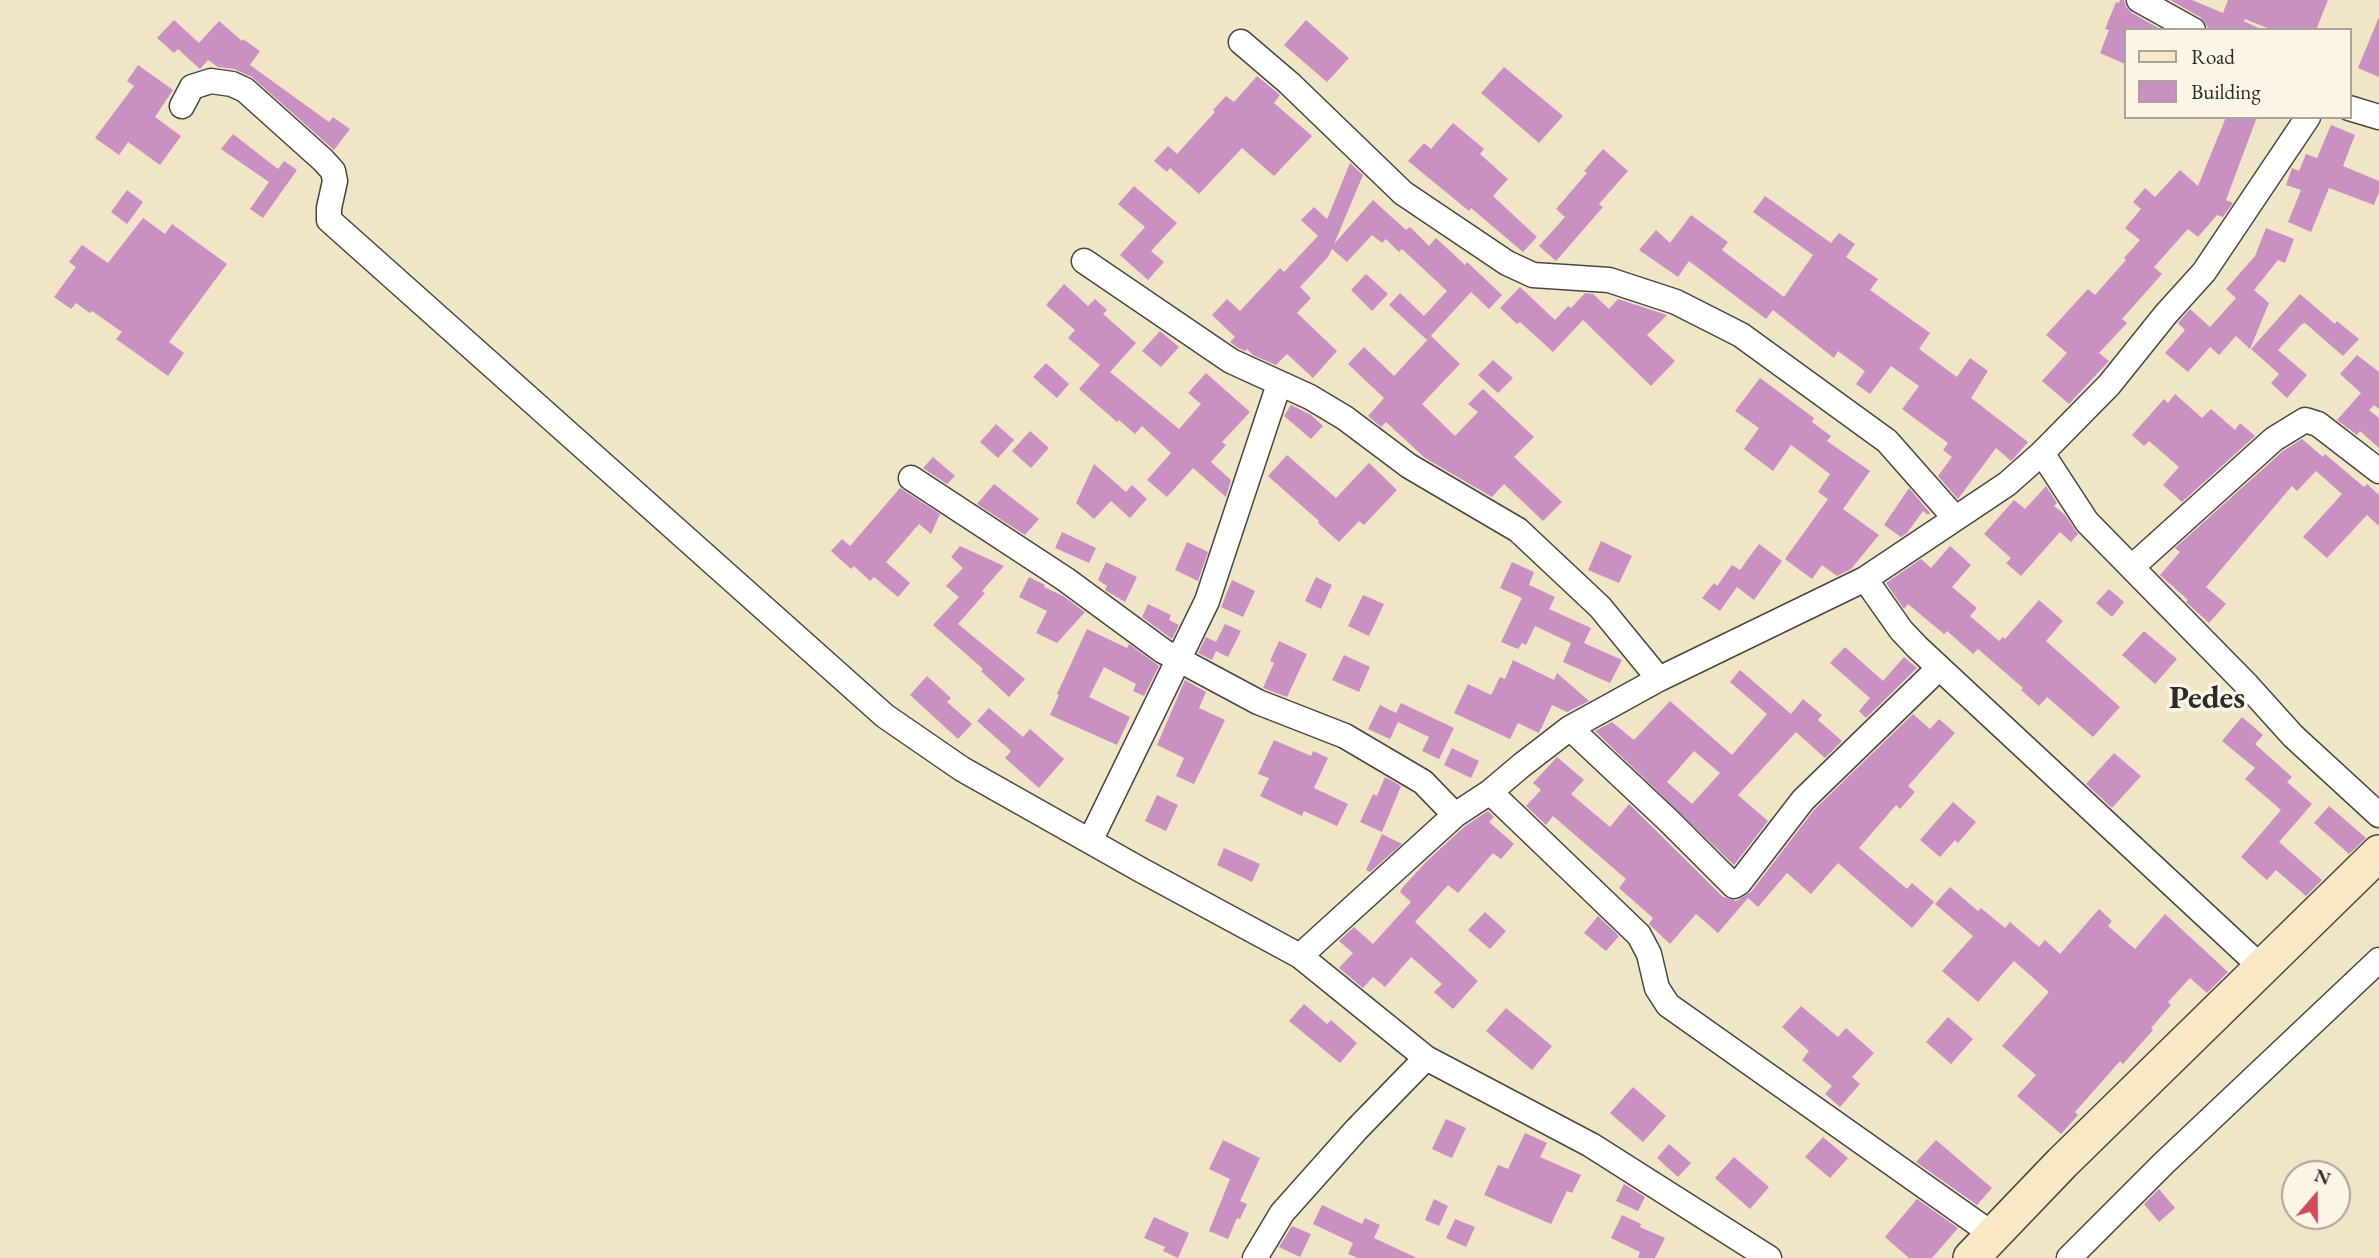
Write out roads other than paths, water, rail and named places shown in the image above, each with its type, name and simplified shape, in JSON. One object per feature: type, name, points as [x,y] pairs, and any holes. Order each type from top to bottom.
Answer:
[{"type":"main road","points":[[1981,1246],[2379,853]]},
{"type":"street","points":[[2139,0],[2189,28]]},
{"type":"street","points":[[1241,42],[1289,83],[1403,193],[1507,262],[1533,275],[1609,280],[1676,302],[1741,335],[1886,441],[1955,518]]},
{"type":"street","points":[[182,106],[192,87],[211,81],[245,90],[323,160],[332,172],[335,181],[329,220],[885,716],[962,769],[1300,956],[1426,1058],[1591,1145],[1769,1258]]},
{"type":"street","points":[[2351,108],[2378,115]]},
{"type":"street","points":[[1300,956],[1455,816],[1490,792],[1570,728],[1659,679],[1865,579],[2007,484],[2042,453],[2109,385],[2204,272],[2307,119]]},
{"type":"street","points":[[1084,261],[1231,361],[1310,397],[1345,418],[1409,466],[1518,530],[1600,607],[1659,679]]},
{"type":"street","points":[[1090,841],[1179,660],[1214,581],[1279,384]]},
{"type":"street","points":[[2132,567],[2274,439],[2305,420],[2318,424],[2379,471]]},
{"type":"street","points":[[2042,453],[2087,522],[2247,685],[2293,736],[2379,815]]},
{"type":"street","points":[[911,478],[1065,579],[1145,640],[1258,702],[1345,736],[1423,782],[1455,816]]},
{"type":"street","points":[[1865,579],[1901,630],[1939,668],[2261,967]]},
{"type":"street","points":[[1570,728],[1734,886],[1803,800],[1939,668]]},
{"type":"street","points":[[1490,792],[1639,935],[1649,954],[1661,997],[1676,1012],[1981,1246]]},
{"type":"street","points":[[2069,1258],[2164,1163],[2379,960]]},
{"type":"street","points":[[1257,1257],[1282,1213],[1356,1130],[1426,1058]]},
{"type":"district","name":"Pedes","points":[[2207,699]]}]
